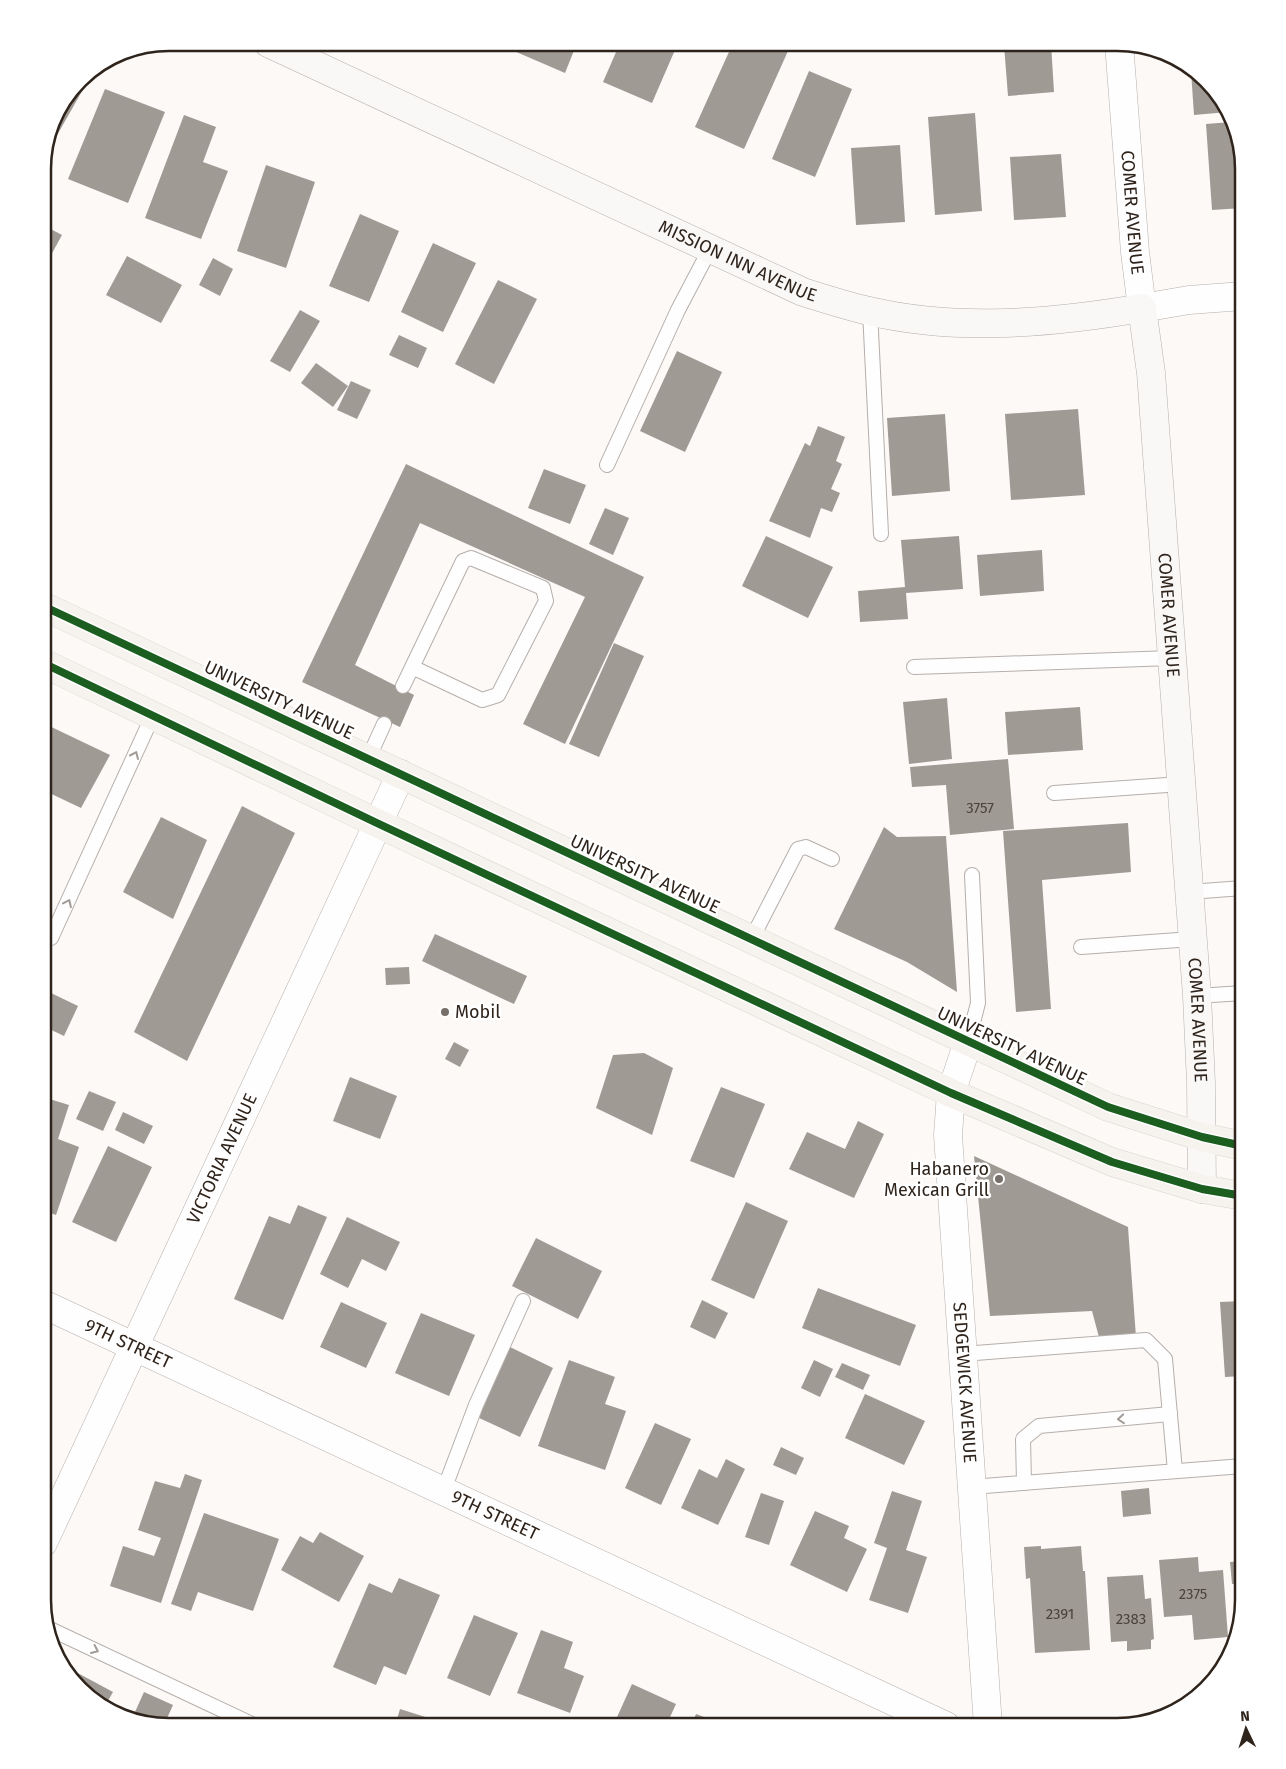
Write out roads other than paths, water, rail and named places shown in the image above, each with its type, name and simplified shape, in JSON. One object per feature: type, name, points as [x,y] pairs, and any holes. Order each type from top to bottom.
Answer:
[{"type":"main road","name":"MISSION INN AVENUE","points":[[289,52],[803,292],[870,311],[940,321],[982,324],[1096,316],[1142,308]]},
{"type":"main road","name":"COMER AVENUE","points":[[1142,308],[1151,373],[1197,996],[1202,1189]]},
{"type":"main road","name":"UNIVERSITY AVENUE","points":[[52,610],[1108,1107],[1202,1137],[1235,1144]]},
{"type":"main road","points":[[52,667],[379,824],[951,1092],[1112,1162],[1202,1189],[1235,1194]]},
{"type":"street","name":"COMER AVENUE","points":[[1120,52],[1142,308]]},
{"type":"street","name":"MISSION INN AVENUE","points":[[1142,308],[1189,300],[1235,297]]},
{"type":"street","name":"VICTORIA AVENUE","points":[[51,1524],[401,774]]},
{"type":"street","name":"SEDGEWICK AVENUE","points":[[968,1042],[951,1092],[948,1136],[987,1718]]},
{"type":"street","name":"9TH STREET","points":[[51,1308],[928,1718]]},
{"type":"lane","points":[[607,465],[678,310],[710,249]]},
{"type":"lane","points":[[870,311],[881,534]]},
{"type":"lane","points":[[403,686],[412,667],[463,561],[471,558],[542,588],[546,600],[498,695],[482,700],[412,667]]},
{"type":"lane","points":[[914,667],[1172,658]]},
{"type":"lane","points":[[51,938],[153,715]]},
{"type":"lane","points":[[368,759],[384,724]]},
{"type":"lane","points":[[1054,792],[1181,784]]},
{"type":"lane","points":[[751,940],[798,849],[806,847],[832,859]]},
{"type":"lane","points":[[968,1042],[978,1003],[972,875]]},
{"type":"lane","points":[[1189,892],[1235,889]]},
{"type":"lane","points":[[1081,948],[1192,939]]},
{"type":"lane","points":[[1197,996],[1235,994]]},
{"type":"lane","points":[[443,1492],[476,1405],[523,1301]]},
{"type":"lane","points":[[962,1354],[1146,1340],[1164,1359],[1175,1471]]},
{"type":"lane","points":[[1024,1483],[1023,1439],[1039,1426],[1170,1414]]},
{"type":"lane","points":[[971,1487],[1235,1467]]},
{"type":"lane","points":[[56,1632],[237,1717]]},
{"type":"place","name":"Mobil","points":[[445,1012]]},
{"type":"place","name":"Habanero Mexican Grill","points":[[999,1179]]}]
